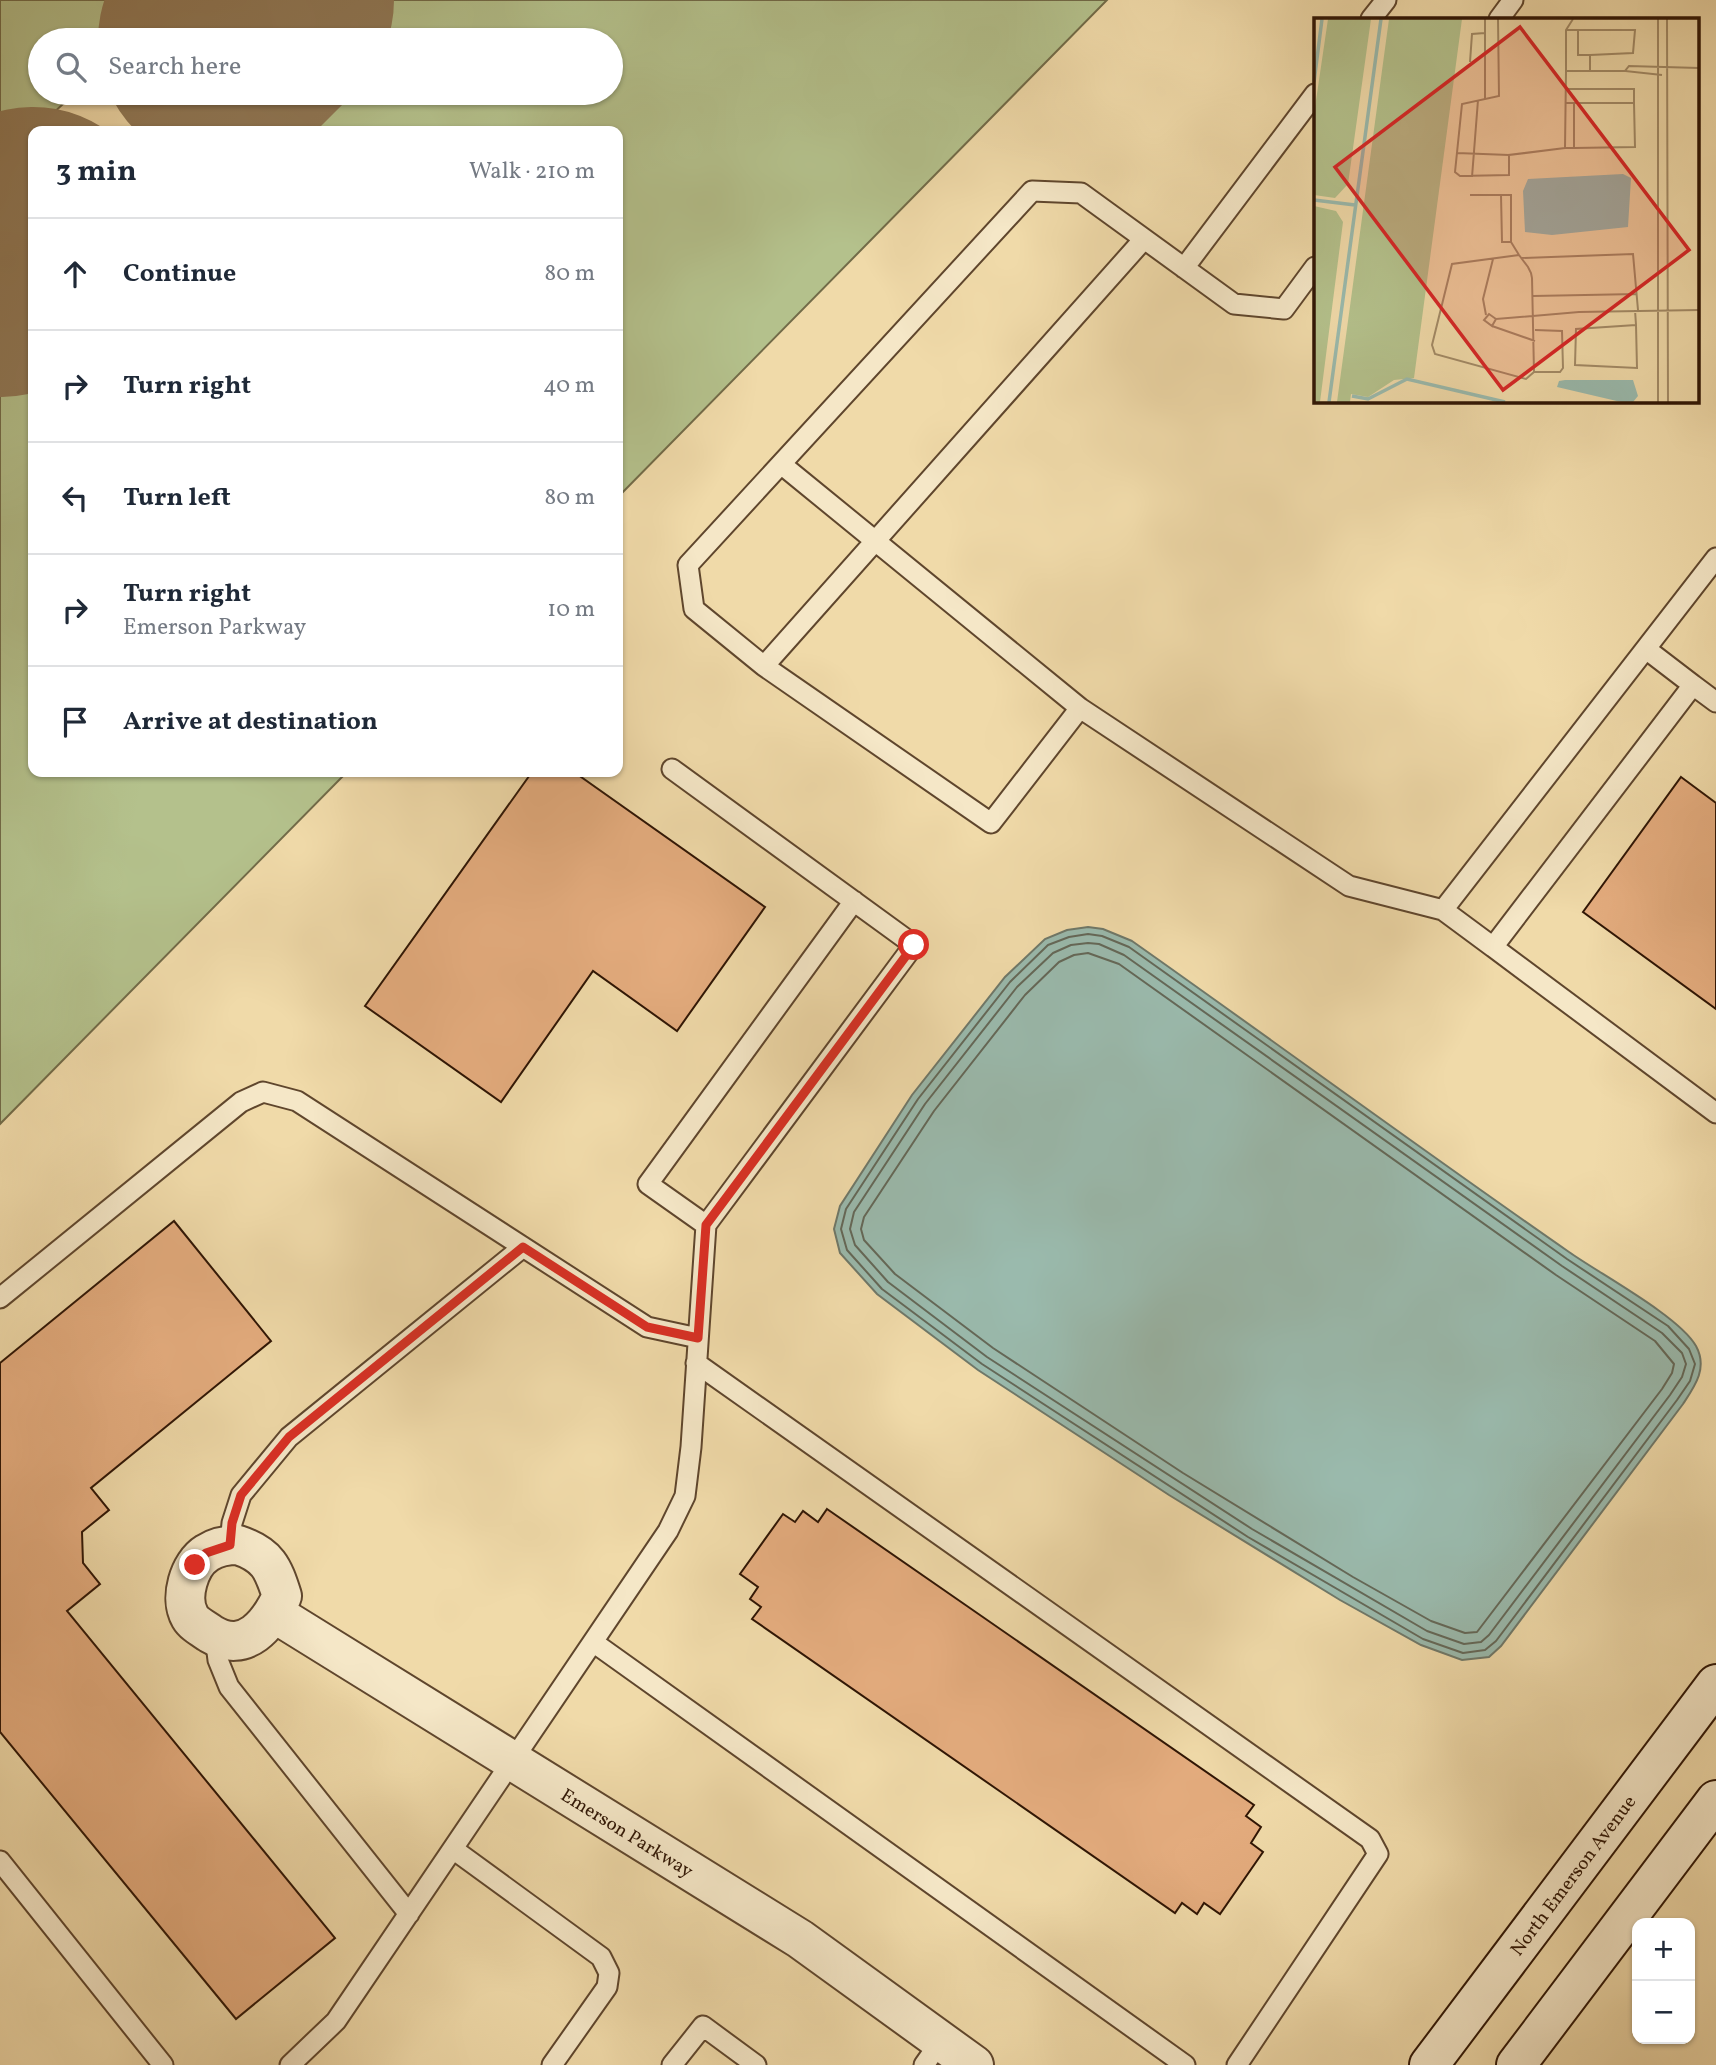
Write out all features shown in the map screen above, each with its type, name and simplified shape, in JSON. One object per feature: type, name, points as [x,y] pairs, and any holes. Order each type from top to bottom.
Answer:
[{"type":"street","points":[[230,1545],[257,1551],[274,1570],[282,1596],[274,1613],[261,1630],[248,1639],[232,1640],[215,1636],[190,1619],[186,1605],[187,1585],[195,1565],[206,1553],[230,1545]]},
{"type":"street","name":"Emerson Parkway","points":[[274,1613],[800,1939],[932,2053],[974,2065]]},
{"type":"street","name":"North Emerson Avenue","points":[[1429,2065],[1716,1684]]},
{"type":"street","points":[[1516,2065],[1716,1800]]},
{"type":"lane","points":[[1372,18],[1385,0]]},
{"type":"lane","points":[[1500,18],[1513,0]]},
{"type":"lane","points":[[1184,268],[1314,95]]},
{"type":"lane","points":[[1080,708],[991,823],[764,666],[694,610],[688,565],[1032,191],[1081,193],[1234,304],[1284,309],[1314,268]]},
{"type":"lane","points":[[764,666],[1144,239]]},
{"type":"lane","points":[[781,464],[1080,708],[1349,886],[1443,910],[1716,1113]]},
{"type":"lane","points":[[1443,910],[1713,567]]},
{"type":"lane","points":[[1646,649],[1716,702]]},
{"type":"lane","points":[[1493,947],[1693,685]]},
{"type":"lane","points":[[290,2065],[335,2021],[668,1531],[685,1496],[706,1225],[914,945],[673,769]]},
{"type":"lane","points":[[706,1225],[648,1184],[854,901]]},
{"type":"lane","points":[[0,1298],[241,1102],[263,1092],[298,1101],[647,1327],[698,1338]]},
{"type":"lane","points":[[230,1545],[232,1523],[241,1495],[289,1437],[523,1247]]},
{"type":"lane","points":[[696,1363],[1370,1839],[1378,1854],[1237,2065]]},
{"type":"lane","points":[[215,1636],[218,1660],[229,1687],[409,1914]]},
{"type":"lane","points":[[593,1642],[1185,2065]]},
{"type":"lane","points":[[453,1849],[601,1957],[609,1973],[607,1987],[552,2065]]},
{"type":"lane","points":[[0,1861],[163,2065]]},
{"type":"lane","points":[[672,2065],[703,2026],[756,2065]]},
{"type":"green space","points":[[0,0],[167,0],[139,28],[28,28],[28,105],[62,105],[39,126],[28,126],[28,136],[0,162]]},
{"type":"green space","points":[[348,0],[1107,0],[623,492],[623,126],[223,126],[244,105],[623,105],[623,28],[320,28]]},
{"type":"green space","points":[[28,323],[28,777],[342,777],[0,1124],[0,352]]},
{"type":"water","points":[[1088,927],[1103,929],[1132,941],[1514,1214],[1657,1309],[1687,1334],[1696,1346],[1701,1362],[1700,1369],[1696,1384],[1683,1404],[1501,1646],[1489,1657],[1462,1660],[1421,1645],[1340,1600],[1169,1495],[978,1370],[877,1294],[840,1253],[834,1229],[840,1206],[912,1095],[1005,977],[1045,939],[1067,930]]},
{"type":"building","points":[[528,777],[581,777],[765,907],[677,1031],[593,971],[501,1102],[365,1006]]},
{"type":"building","points":[[1681,777],[1716,803],[1716,1009],[1583,912]]},
{"type":"building","points":[[174,1221],[271,1341],[91,1488],[109,1510],[82,1532],[83,1563],[100,1584],[67,1611],[335,1938],[236,2019],[0,1732],[0,1363]]},
{"type":"building","points":[[827,1509],[1254,1805],[1246,1816],[1261,1827],[1251,1843],[1263,1852],[1220,1914],[1204,1903],[1197,1914],[1182,1903],[1175,1913],[752,1619],[761,1607],[750,1599],[758,1587],[740,1574],[783,1514],[795,1522],[803,1511],[818,1522]]},
{"type":"runway","points":[[238,28],[266,0]]},
{"type":"runway","points":[[0,269],[28,240]]},
{"type":"route","points":[[195,1565],[206,1553],[230,1545],[232,1523],[241,1495],[289,1437],[523,1247],[647,1327],[698,1338],[706,1225],[914,945]]}]
